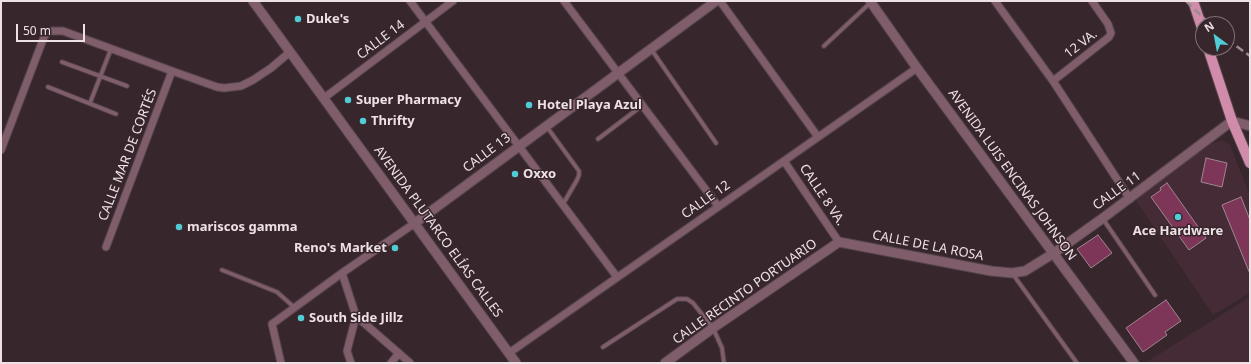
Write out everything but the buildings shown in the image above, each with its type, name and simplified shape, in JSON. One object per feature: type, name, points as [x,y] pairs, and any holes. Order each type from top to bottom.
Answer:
[{"type":"main road","points":[[1193,1],[1198,16]]},
{"type":"main road","points":[[1211,56],[1232,121],[1250,164]]},
{"type":"street","name":"AVENIDA PLUTARCO ELÍAS CALLES","points":[[253,1],[516,363]]},
{"type":"street","points":[[410,1],[617,277]]},
{"type":"street","name":"CALLE 14","points":[[324,98],[453,1]]},
{"type":"street","points":[[564,1],[718,206]]},
{"type":"street","name":"CALLE 13","points":[[281,363],[272,324],[342,273],[415,223],[716,1]]},
{"type":"street","points":[[720,1],[818,137]]},
{"type":"street","points":[[995,1],[1053,81],[1130,199]]},
{"type":"street","name":"12 VA.","points":[[1053,81],[1109,37],[1111,33],[1108,24],[1092,1]]},
{"type":"street","name":"AVENIDA LUIS ENCINAS JOHNSON","points":[[870,2],[1134,363]]},
{"type":"street","points":[[1,150],[41,44],[46,34],[57,30],[217,87],[232,88],[241,86],[253,80],[290,52]]},
{"type":"street","name":"CALLE 12","points":[[509,353],[917,68]]},
{"type":"street","name":"CALLE MAR DE CORTÉS","points":[[106,247],[172,71]]},
{"type":"street","points":[[1232,121],[1250,126]]},
{"type":"street","name":"CALLE 11","points":[[1012,273],[1025,271],[1054,253],[1130,199],[1232,121]]},
{"type":"street","name":"CALLE 8 VA.","points":[[784,161],[839,242]]},
{"type":"street","name":"CALLE DE LA ROSA","points":[[839,242],[991,271],[1012,273]]},
{"type":"street","name":"CALLE RECINTO PORTUARIO","points":[[665,363],[713,328],[839,242]]},
{"type":"street","points":[[342,273],[356,316],[410,363]]},
{"type":"street","points":[[350,363],[347,351],[356,316]]},
{"type":"street","points":[[392,363],[399,353]]},
{"type":"lane","points":[[824,46],[870,2]]},
{"type":"lane","points":[[90,103],[111,48]]},
{"type":"lane","points":[[651,48],[716,143]]},
{"type":"lane","points":[[62,62],[127,86]]},
{"type":"lane","points":[[48,87],[116,114]]},
{"type":"lane","points":[[598,139],[643,105]]},
{"type":"lane","points":[[546,126],[578,170],[579,175],[577,180],[563,205]]},
{"type":"lane","points":[[1103,218],[1155,295]]},
{"type":"lane","points":[[222,270],[277,292],[295,308]]},
{"type":"lane","points":[[1012,273],[1077,363]]},
{"type":"lane","points":[[603,347],[677,299],[687,299],[693,303],[713,328],[722,348],[724,363]]},
{"type":"shaded area","points":[[1222,140],[1230,145],[1250,196],[1250,293],[1213,315],[1135,199],[1211,144]]},
{"type":"shaded area","points":[[1250,297],[1250,363],[1145,363]]},
{"type":"railway","points":[[1186,1],[1202,16]]},
{"type":"railway","points":[[1235,45],[1250,56]]},
{"type":"place","name":"Duke's","points":[[298,19]]},
{"type":"place","name":"Super Pharmacy","points":[[348,100]]},
{"type":"place","name":"Hotel Playa Azul","points":[[529,105]]},
{"type":"place","name":"Thrifty","points":[[363,121]]},
{"type":"place","name":"Oxxo","points":[[515,174]]},
{"type":"place","name":"Ace Hardware","points":[[1178,217]]},
{"type":"place","name":"mariscos gamma","points":[[179,227]]},
{"type":"place","name":"Reno's Market","points":[[395,248]]},
{"type":"place","name":"South Side Jillz","points":[[301,318]]}]
